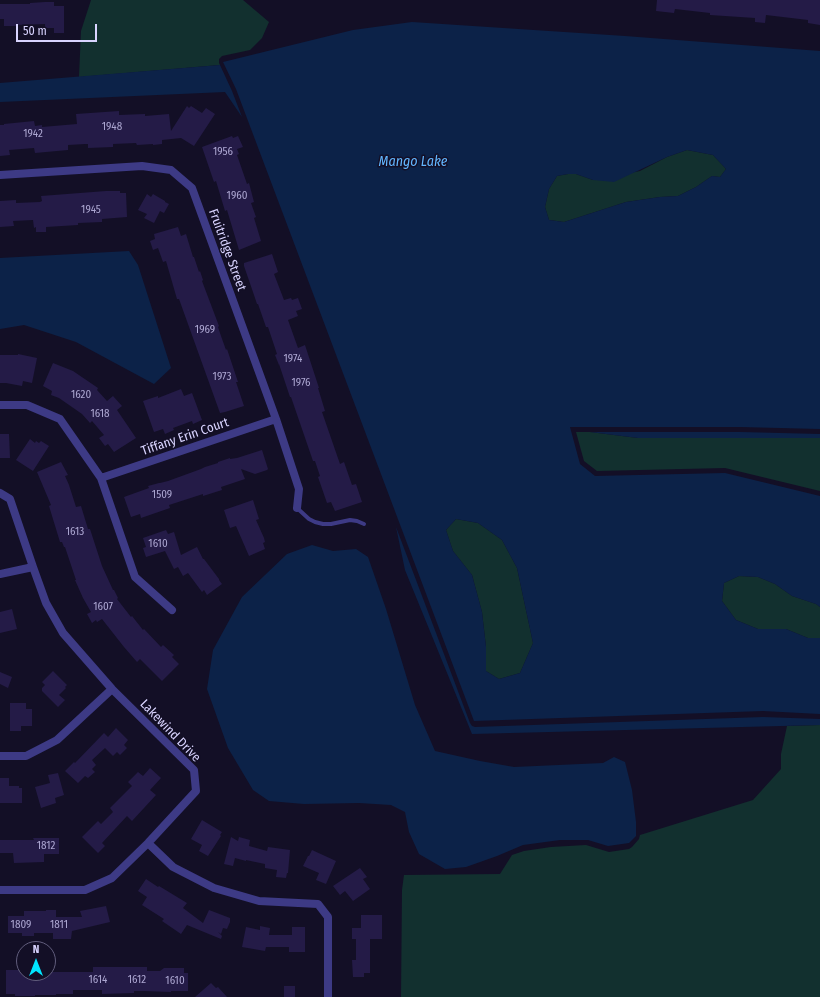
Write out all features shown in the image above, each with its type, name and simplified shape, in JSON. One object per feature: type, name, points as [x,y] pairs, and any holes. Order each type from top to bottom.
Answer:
[{"type":"street","name":"Fruitridge Street","points":[[0,175],[142,166],[171,170],[192,188],[276,419],[299,489],[297,508]]},
{"type":"street","points":[[0,405],[27,405],[60,419],[100,478],[135,577],[172,610]]},
{"type":"street","name":"Tiffany Erin Court","points":[[100,478],[276,419]]},
{"type":"street","name":"Lakewind Drive","points":[[0,493],[10,499],[46,603],[63,633],[112,689],[194,770],[196,791],[148,843],[112,878],[86,890],[0,890]]},
{"type":"street","points":[[0,574],[33,567]]},
{"type":"street","points":[[0,756],[26,756],[57,740],[112,689]]},
{"type":"street","points":[[148,843],[173,867],[214,888],[259,901],[318,904],[328,917],[328,997]]},
{"type":"lane","points":[[297,508],[309,519],[323,524],[332,524],[350,520],[364,524]]},
{"type":"green space","points":[[91,0],[243,0],[269,22],[262,38],[250,50],[222,56],[219,59],[220,65],[79,77],[81,31]]},
{"type":"green space","points":[[687,150],[713,155],[726,169],[720,177],[712,176],[696,187],[678,196],[626,202],[564,222],[549,220],[545,207],[549,189],[557,176],[576,174],[593,180],[640,171],[667,157]]},
{"type":"green space","points":[[576,432],[590,432],[638,438],[820,438],[820,491],[725,468],[597,471],[584,461]]},
{"type":"green space","points":[[456,519],[478,523],[502,540],[517,568],[533,643],[520,673],[499,679],[486,671],[486,647],[482,612],[472,575],[453,551],[446,530]]},
{"type":"green space","points":[[739,576],[758,577],[775,584],[792,596],[816,604],[820,607],[820,638],[808,638],[786,629],[758,629],[736,620],[722,601],[724,583]]},
{"type":"green space","points":[[820,725],[820,997],[401,997],[402,890],[404,875],[500,874],[512,855],[524,851],[551,847],[586,845],[609,852],[629,849],[639,839],[640,835],[753,800],[781,769],[781,754],[787,726]]},
{"type":"water","name":"Mango Lake","points":[[412,22],[820,51],[820,429],[740,427],[570,427],[580,464],[595,476],[725,473],[820,496],[820,607],[816,604],[792,596],[775,584],[758,577],[739,576],[724,583],[722,601],[736,620],[758,629],[786,629],[808,638],[820,638],[820,714],[763,711],[474,721],[236,89],[223,62],[353,30]],"holes":[[[687,150],[713,155],[726,169],[720,177],[712,176],[696,187],[678,196],[626,202],[564,222],[549,220],[545,207],[549,189],[557,176],[576,174],[593,180],[614,182],[667,157]],[[456,519],[478,523],[502,540],[517,568],[533,643],[520,673],[499,679],[486,671],[486,647],[482,612],[472,575],[453,551],[446,530]]]},
{"type":"water","points":[[220,65],[242,117],[225,92],[0,102],[0,83]]},
{"type":"water","points":[[129,251],[138,265],[171,368],[154,384],[76,342],[24,325],[0,329],[0,258]]},
{"type":"water","points":[[590,432],[740,432],[820,434],[820,438],[638,438]]},
{"type":"water","points":[[396,527],[472,726],[763,717],[820,719],[820,725],[472,734],[405,570]]},
{"type":"water","points":[[312,545],[333,551],[356,549],[368,557],[386,609],[415,705],[435,751],[514,767],[603,763],[614,757],[625,762],[632,790],[636,822],[636,836],[629,843],[608,846],[588,840],[560,840],[523,845],[466,867],[445,869],[419,854],[409,832],[405,812],[391,805],[359,803],[304,804],[269,801],[253,790],[228,748],[207,689],[213,650],[242,597],[287,554]]},
{"type":"building","points":[[657,0],[820,0],[820,25],[808,23],[808,20],[766,15],[765,23],[755,22],[755,18],[710,15],[710,13],[675,9],[674,13],[656,11]]},
{"type":"building","points":[[54,2],[54,6],[64,6],[64,33],[54,33],[54,28],[45,28],[45,24],[4,26],[4,19],[0,19],[0,4],[30,4]]},
{"type":"building","points":[[187,106],[189,108],[191,106],[202,113],[206,108],[215,114],[194,146],[181,138],[162,140],[162,144],[153,145],[137,145],[136,143],[113,144],[113,147],[88,148],[88,144],[68,145],[68,150],[35,153],[34,148],[9,150],[10,155],[0,156],[0,125],[34,121],[35,126],[42,125],[42,127],[77,124],[76,114],[119,111],[119,115],[145,114],[145,116],[169,114],[171,131]]},
{"type":"building","points":[[232,136],[233,138],[238,136],[243,147],[237,149],[239,154],[237,155],[247,184],[249,183],[254,202],[251,203],[256,217],[254,218],[261,241],[239,250],[227,210],[225,211],[216,181],[214,182],[202,147]]},
{"type":"building","points":[[120,191],[120,193],[126,193],[127,217],[102,219],[102,222],[78,223],[78,225],[46,227],[46,232],[36,232],[36,227],[34,228],[33,220],[13,221],[14,226],[0,227],[0,201],[16,200],[16,203],[40,202],[42,201],[41,196]]},
{"type":"building","points":[[147,194],[151,197],[153,194],[169,204],[164,213],[160,211],[154,223],[144,218],[147,214],[138,210]]},
{"type":"building","points":[[178,227],[181,236],[186,234],[238,382],[236,382],[244,406],[225,412],[220,413],[179,299],[177,299],[166,261],[163,262],[158,248],[153,250],[150,241],[155,239],[154,234]]},
{"type":"building","points":[[272,254],[278,272],[274,274],[284,300],[298,298],[302,309],[296,311],[298,316],[288,320],[298,348],[305,345],[325,411],[322,412],[340,464],[344,462],[352,485],[356,484],[362,502],[335,511],[331,502],[327,503],[318,477],[320,476],[315,461],[313,461],[275,355],[277,354],[268,327],[266,327],[244,266],[244,263]]},
{"type":"building","points":[[18,354],[37,358],[32,383],[23,381],[22,386],[0,383],[0,355]]},
{"type":"building","points":[[53,363],[73,371],[98,388],[97,390],[107,401],[113,396],[122,406],[117,410],[136,438],[114,452],[108,444],[105,446],[99,438],[104,435],[92,421],[90,423],[82,414],[59,398],[51,395],[52,391],[43,386]]},
{"type":"building","points":[[181,389],[184,396],[192,393],[202,420],[193,424],[192,421],[173,428],[174,430],[165,434],[163,429],[154,432],[143,401],[158,396],[158,398]]},
{"type":"building","points":[[0,434],[9,434],[10,458],[0,458]]},
{"type":"building","points":[[30,439],[35,443],[36,441],[39,443],[41,441],[49,446],[33,471],[16,460]]},
{"type":"building","points":[[262,450],[268,469],[267,470],[255,474],[241,469],[245,479],[221,487],[222,490],[203,496],[203,494],[169,505],[170,508],[141,518],[140,514],[131,517],[124,497],[149,488],[148,486],[168,481],[218,462]]},
{"type":"building","points":[[61,462],[68,475],[65,476],[76,507],[81,506],[102,566],[118,598],[117,599],[143,630],[144,629],[161,647],[163,645],[174,655],[172,657],[179,664],[162,681],[140,659],[137,662],[102,619],[97,622],[96,620],[92,623],[87,614],[91,612],[75,580],[65,547],[62,542],[60,542],[49,506],[51,505],[37,472]]},
{"type":"building","points":[[253,500],[259,519],[256,520],[264,538],[265,542],[263,543],[265,549],[249,556],[236,526],[230,528],[224,510]]},
{"type":"building","points":[[166,530],[168,534],[174,532],[181,555],[197,547],[203,559],[222,584],[207,595],[204,590],[202,592],[188,573],[183,576],[178,567],[174,569],[165,551],[146,557],[143,548],[146,547],[143,538]]},
{"type":"building","points":[[12,609],[17,629],[0,633],[0,612]]},
{"type":"building","points":[[53,671],[67,685],[59,695],[65,700],[58,707],[42,691],[42,688],[45,685],[42,682]]},
{"type":"building","points":[[0,672],[12,677],[8,688],[0,684]]},
{"type":"building","points":[[10,703],[26,703],[26,709],[32,709],[32,726],[21,726],[21,731],[10,731]]},
{"type":"building","points":[[116,728],[128,740],[124,745],[127,748],[120,755],[117,752],[113,756],[105,748],[92,760],[96,765],[92,769],[95,772],[88,778],[85,776],[78,783],[65,771],[74,762],[75,763],[104,733],[108,737]]},
{"type":"building","points":[[150,768],[161,778],[150,790],[156,795],[132,821],[127,816],[102,843],[105,846],[98,853],[82,837],[98,821],[101,824],[113,812],[110,808],[132,786],[128,782],[138,772],[143,776]]},
{"type":"building","points":[[58,773],[64,795],[55,798],[56,803],[41,808],[35,787],[50,783],[48,775]]},
{"type":"building","points":[[0,778],[9,778],[9,786],[19,786],[19,788],[22,788],[22,803],[0,803]]},
{"type":"building","points":[[202,820],[222,832],[208,856],[199,851],[202,845],[191,839]]},
{"type":"building","points":[[231,837],[238,841],[239,837],[250,840],[249,846],[267,851],[268,847],[290,850],[288,873],[286,878],[276,877],[277,870],[265,868],[265,864],[235,858],[233,866],[224,864]]},
{"type":"building","points":[[33,838],[59,838],[59,854],[44,854],[44,862],[14,863],[13,853],[0,853],[0,840],[34,840]]},
{"type":"building","points":[[312,850],[336,861],[326,884],[316,880],[319,873],[303,866]]},
{"type":"building","points":[[360,868],[367,877],[363,879],[370,889],[353,901],[345,891],[340,895],[333,886]]},
{"type":"building","points":[[146,879],[187,903],[183,908],[203,923],[209,910],[230,918],[227,929],[223,928],[221,934],[218,932],[222,936],[221,939],[187,925],[181,934],[162,921],[164,919],[142,905],[147,897],[138,891]]},
{"type":"building","points":[[106,906],[110,922],[72,931],[71,939],[53,939],[53,933],[34,933],[34,936],[22,936],[22,933],[8,933],[8,916],[24,916],[24,911],[56,910],[56,917],[82,917],[80,911]]},
{"type":"building","points":[[361,915],[382,915],[382,939],[370,939],[370,973],[364,973],[364,977],[353,977],[352,960],[356,960],[356,939],[352,939],[352,928],[361,928]]},
{"type":"building","points":[[260,926],[270,928],[269,935],[292,935],[292,927],[305,927],[305,952],[289,952],[289,947],[266,947],[265,951],[242,947],[246,927],[260,930]]},
{"type":"building","points":[[93,967],[147,967],[147,971],[160,971],[164,968],[184,968],[184,973],[188,973],[188,991],[134,991],[134,993],[102,994],[102,990],[73,990],[73,994],[15,996],[15,994],[6,994],[6,970],[16,970],[16,981],[56,981],[56,972],[93,972]]},
{"type":"building","points":[[211,983],[216,988],[218,987],[227,997],[195,997]]},
{"type":"building","points":[[284,986],[295,986],[295,997],[284,997]]}]
